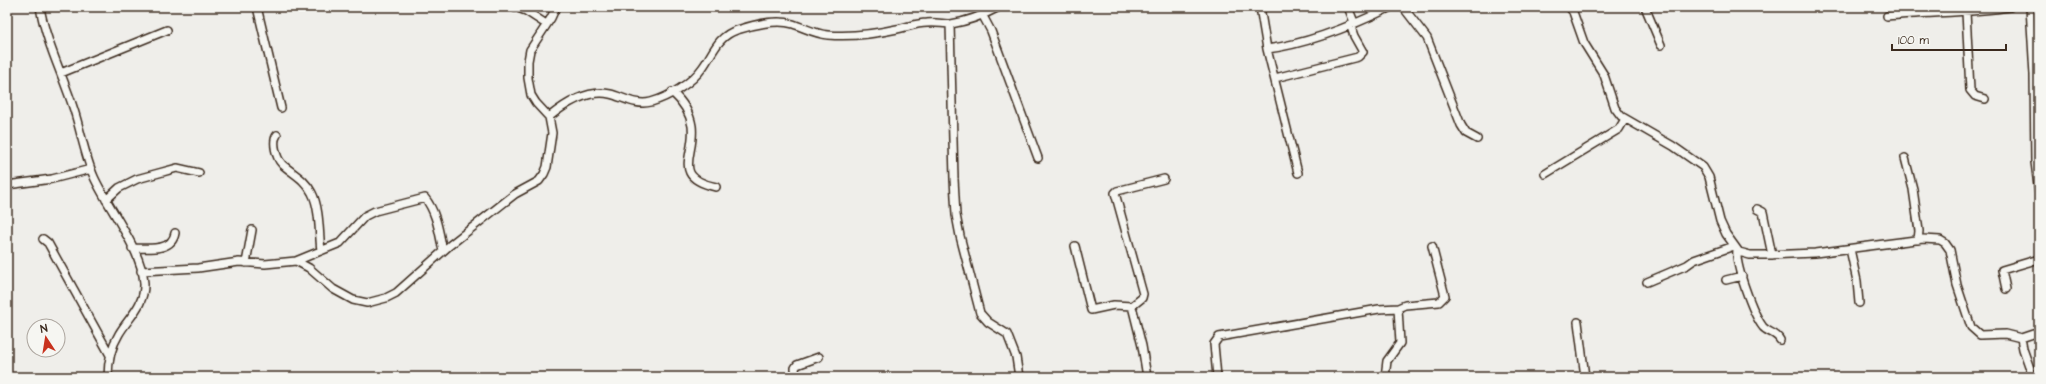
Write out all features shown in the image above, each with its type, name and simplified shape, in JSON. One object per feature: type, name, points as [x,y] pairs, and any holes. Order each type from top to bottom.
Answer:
[{"type":"street","points":[[40,7],[49,46],[61,73],[91,169],[132,248],[144,283],[142,300],[119,334],[110,355],[108,377]]},
{"type":"street","points":[[257,7],[281,108]]},
{"type":"street","points":[[515,7],[526,10],[546,24]]},
{"type":"street","points":[[296,261],[309,268],[344,296],[367,303],[386,298],[396,293],[443,251],[515,194],[539,181],[547,167],[552,133],[549,117],[533,99],[528,78],[530,50],[551,18],[556,7]]},
{"type":"street","points":[[549,117],[567,104],[588,96],[609,93],[643,103],[659,99],[672,92],[696,75],[720,40],[736,30],[787,22],[815,33],[849,36],[888,31],[926,23],[950,24],[983,16],[999,7]]},
{"type":"street","points":[[1260,7],[1267,49],[1275,78],[1286,131],[1298,173]]},
{"type":"street","points":[[1275,78],[1358,57],[1363,52],[1354,36],[1348,7]]},
{"type":"street","points":[[1267,49],[1311,38],[1391,7]]},
{"type":"street","points":[[1403,7],[1427,38],[1461,125],[1466,133],[1477,140]]},
{"type":"street","points":[[1569,7],[1573,12],[1586,48],[1604,75],[1615,108],[1621,116],[1673,146],[1703,167],[1709,177],[1720,221],[1736,248],[1737,263],[1762,326],[1765,330],[1777,335],[1780,340]]},
{"type":"street","points":[[1644,7],[1661,45]]},
{"type":"street","points":[[1887,16],[1966,12],[2010,7]]},
{"type":"street","points":[[2030,7],[2037,97],[2035,162],[2039,194]]},
{"type":"street","points":[[1966,12],[1970,90],[1975,96],[1985,99]]},
{"type":"street","points":[[983,16],[991,31],[1038,158]]},
{"type":"street","points":[[950,24],[954,179],[960,236],[980,313],[988,322],[1007,334],[1016,357],[1019,377]]},
{"type":"street","points":[[61,73],[167,30]]},
{"type":"street","points":[[672,92],[680,100],[689,115],[692,128],[688,166],[692,175],[704,185],[716,187]]},
{"type":"street","points":[[1545,174],[1619,129],[1625,119]]},
{"type":"street","points":[[277,135],[274,142],[280,161],[307,184],[313,195],[321,251]]},
{"type":"street","points":[[1905,158],[1914,195],[1919,231],[1918,240]]},
{"type":"street","points":[[106,200],[119,188],[138,179],[177,168],[199,173]]},
{"type":"street","points":[[7,185],[52,179],[91,169]]},
{"type":"street","points":[[1075,246],[1091,310],[1114,306],[1132,306],[1139,302],[1143,294],[1115,193],[1117,191],[1164,179]]},
{"type":"street","points":[[141,271],[162,271],[246,263],[265,264],[296,261],[340,242],[365,216],[375,211],[425,198],[430,204],[436,219],[443,251]]},
{"type":"street","points":[[1757,209],[1763,212],[1772,255]]},
{"type":"street","points":[[246,263],[252,230]]},
{"type":"street","points":[[132,248],[158,248],[169,244],[174,239],[175,232]]},
{"type":"street","points":[[43,238],[48,242],[110,355]]},
{"type":"street","points":[[1647,282],[1687,265],[1694,260],[1736,248],[1750,254],[1772,255],[1850,249],[1918,240],[1940,240],[1945,243],[1950,250],[1958,285],[1975,332],[1980,335],[2005,334],[2021,338],[2039,332]]},
{"type":"street","points":[[1217,377],[1214,344],[1219,337],[1379,309],[1398,308],[1405,305],[1439,302],[1444,299],[1444,289],[1432,246]]},
{"type":"street","points":[[1850,249],[1857,281],[1859,303]]},
{"type":"street","points":[[2006,289],[2002,270],[2039,259]]},
{"type":"street","points":[[1726,280],[1742,276]]},
{"type":"street","points":[[1132,306],[1142,346],[1147,377]]},
{"type":"street","points":[[1385,377],[1387,361],[1400,343],[1398,308]]},
{"type":"street","points":[[1578,322],[1585,377]]},
{"type":"street","points":[[2021,338],[2023,349],[2033,377]]},
{"type":"street","points":[[796,377],[795,368],[797,365],[819,357]]}]
